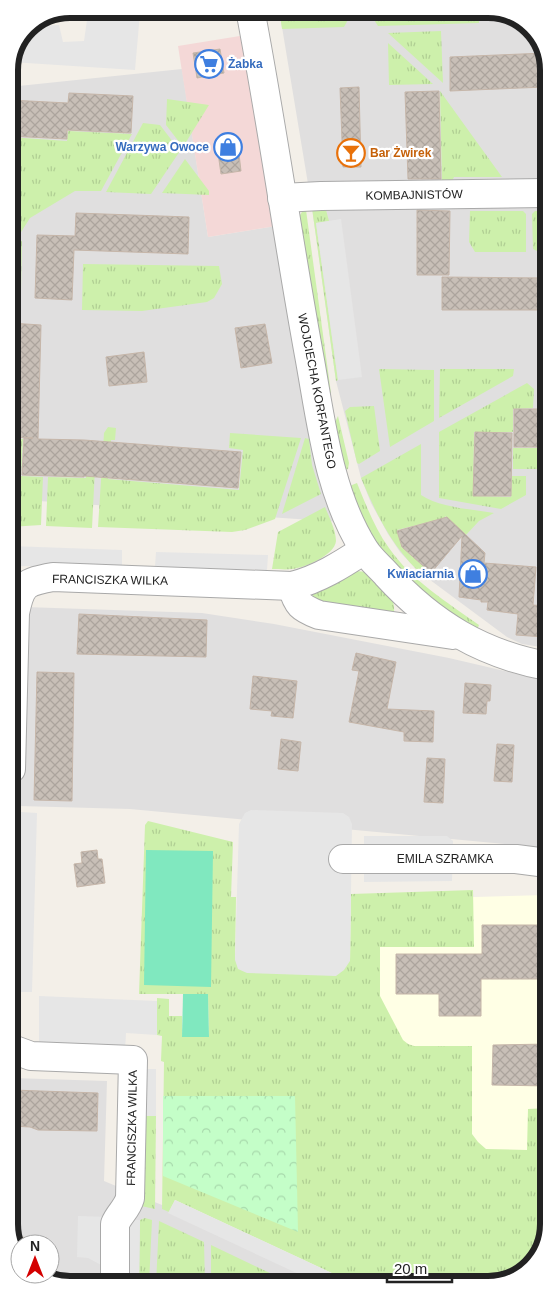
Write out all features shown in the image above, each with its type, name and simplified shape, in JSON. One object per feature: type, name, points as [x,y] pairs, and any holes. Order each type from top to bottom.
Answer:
[{"type":"street","name":"WOJCIECHA KORFANTEGO","points":[[252,18],[329,461],[347,516],[364,550],[401,590],[426,613],[462,636],[502,655],[540,664]]},
{"type":"street","name":"KOMBAJNISTÓW","points":[[282,198],[540,193]]},
{"type":"street","name":"FRANCISZKA WILKA","points":[[18,599],[19,594],[32,580],[53,577],[292,586],[326,574],[364,550]]},
{"type":"street","points":[[292,586],[296,600],[303,609],[319,615],[462,636]]},
{"type":"street","name":"EMILA SZRAMKA","points":[[343,859],[516,859],[540,862]]},
{"type":"street","name":"FRANCISZKA WILKA","points":[[18,1051],[31,1056],[133,1060],[130,1198],[128,1206],[118,1216],[115,1224],[115,1276]]},
{"type":"shaded area","points":[[87,18],[140,18],[135,70],[18,62],[19,56],[28,38],[42,26],[59,25],[63,42],[84,41]]},
{"type":"shaded area","points":[[280,18],[491,18],[501,19],[513,24],[529,38],[537,53],[540,70],[540,647],[522,644],[507,637],[418,571],[400,552],[371,503],[361,478],[336,381],[312,208]]},
{"type":"shaded area","points":[[246,35],[276,226],[208,237],[178,46]]},
{"type":"shaded area","points":[[182,69],[208,237],[276,226],[340,522],[18,500],[18,86]]},
{"type":"shaded area","points":[[341,219],[362,377],[338,380],[316,223]]},
{"type":"shaded area","points":[[18,546],[122,550],[122,567],[18,566]]},
{"type":"shaded area","points":[[156,552],[268,555],[267,570],[155,567]]},
{"type":"shaded area","points":[[25,607],[202,613],[274,624],[449,658],[540,679],[540,847],[130,809],[19,806]]},
{"type":"shaded area","points":[[251,810],[343,813],[349,817],[352,824],[350,961],[344,970],[336,976],[247,973],[238,969],[235,960],[239,824],[245,813]]},
{"type":"shaded area","points":[[21,812],[37,813],[32,992],[18,992]]},
{"type":"shaded area","points":[[364,836],[447,836],[453,841],[452,881],[364,882]]},
{"type":"shaded area","points":[[540,895],[540,1224],[537,1241],[531,1253],[375,998],[368,900]]},
{"type":"shaded area","points":[[39,996],[157,1001],[157,1035],[126,1033],[125,1051],[39,1048]]},
{"type":"shaded area","points":[[141,1069],[156,1069],[156,1116],[141,1116]]},
{"type":"shaded area","points":[[18,1078],[107,1081],[104,1181],[334,1276],[60,1275],[60,1234],[19,1234]]},
{"type":"shaded area","points":[[175,1200],[336,1275],[303,1276],[168,1213]]},
{"type":"shaded area","points":[[78,1216],[109,1217],[101,1265],[88,1258],[77,1257]]},
{"type":"shaded area","points":[[127,1220],[140,1220],[139,1276],[126,1276]]},
{"type":"green space","points":[[280,18],[349,18],[344,27],[282,29]]},
{"type":"green space","points":[[373,18],[479,18],[479,23],[378,26]]},
{"type":"green space","points":[[441,31],[443,83],[388,33]]},
{"type":"green space","points":[[388,43],[433,84],[389,85]]},
{"type":"green space","points":[[440,91],[502,177],[454,177],[452,181],[442,181]]},
{"type":"green space","points":[[167,99],[209,105],[183,147],[166,125]]},
{"type":"green space","points":[[143,123],[160,125],[180,151],[151,194],[106,192]]},
{"type":"green space","points":[[68,131],[132,134],[101,191],[75,191],[30,218],[18,237],[18,138],[67,141]]},
{"type":"green space","points":[[185,159],[209,191],[209,195],[162,193]]},
{"type":"green space","points":[[312,208],[323,208],[326,210],[329,221],[316,223],[338,380],[336,381]]},
{"type":"green space","points":[[306,210],[331,393],[327,393],[298,218]]},
{"type":"green space","points":[[470,211],[523,211],[526,214],[526,252],[475,252],[469,242]]},
{"type":"green space","points":[[535,211],[540,211],[540,251],[533,249],[532,214]]},
{"type":"green space","points":[[22,240],[21,291],[18,287],[18,247]]},
{"type":"green space","points":[[83,264],[219,266],[222,284],[214,298],[207,302],[142,311],[82,310]]},
{"type":"green space","points":[[379,369],[434,370],[434,421],[390,447]]},
{"type":"green space","points":[[440,369],[514,369],[513,376],[439,418]]},
{"type":"green space","points":[[527,383],[534,389],[533,408],[513,409],[513,432],[474,432],[473,496],[511,497],[512,476],[526,476],[526,495],[501,509],[439,498],[439,432]]},
{"type":"green space","points":[[374,406],[380,451],[359,464],[357,463],[345,411],[350,407]]},
{"type":"green space","points":[[338,416],[349,463],[348,469],[343,471],[334,424]]},
{"type":"green space","points":[[108,427],[116,428],[115,440],[111,440],[108,479],[239,490],[243,450],[229,448],[230,433],[301,438],[275,519],[245,530],[232,532],[98,527],[104,433]]},
{"type":"green space","points":[[305,438],[309,439],[312,465],[321,494],[282,514]]},
{"type":"green space","points":[[18,439],[23,439],[21,476],[43,477],[41,525],[18,526]]},
{"type":"green space","points":[[421,444],[421,495],[438,503],[494,513],[479,521],[466,535],[445,516],[445,518],[397,530],[402,547],[431,573],[426,578],[396,545],[373,506],[361,478]]},
{"type":"green space","points":[[513,448],[540,448],[540,469],[513,469]]},
{"type":"green space","points":[[88,449],[96,449],[92,528],[46,526],[48,477],[86,478]]},
{"type":"green space","points":[[357,483],[379,533],[398,560],[419,581],[479,625],[477,630],[416,588],[378,548],[365,528],[347,487]]},
{"type":"green space","points":[[325,507],[336,537],[334,546],[330,551],[325,556],[304,566],[289,569],[272,569],[278,532]]},
{"type":"green space","points":[[355,571],[368,572],[387,590],[393,600],[394,613],[313,600],[313,593]]},
{"type":"green space","points":[[148,821],[233,842],[231,897],[236,897],[235,960],[350,961],[351,894],[473,890],[474,947],[380,947],[380,996],[403,1040],[408,1044],[414,1046],[472,1046],[472,1134],[486,1149],[527,1150],[528,1109],[540,1108],[540,1224],[534,1247],[529,1256],[519,1266],[504,1274],[487,1276],[336,1276],[175,1200],[169,1212],[162,1209],[164,1062],[161,1061],[162,1036],[157,1035],[157,998],[169,999],[169,1016],[182,1016],[182,1037],[209,1037],[208,994],[139,994],[145,825]]},
{"type":"green space","points":[[146,850],[213,851],[211,987],[144,985]]},
{"type":"green space","points":[[183,994],[208,994],[209,1037],[182,1037]]},
{"type":"green space","points":[[163,1096],[295,1096],[298,1232],[163,1176]]},
{"type":"green space","points":[[141,1116],[156,1116],[155,1209],[141,1206]]},
{"type":"green space","points":[[145,1218],[152,1220],[149,1276],[139,1276],[140,1220]]},
{"type":"green space","points":[[159,1221],[204,1242],[205,1276],[156,1276]]},
{"type":"green space","points":[[211,1245],[272,1274],[272,1276],[211,1276]]},
{"type":"building","points":[[220,49],[224,73],[197,78],[193,53]]},
{"type":"building","points":[[537,53],[540,87],[450,91],[450,57]]},
{"type":"building","points":[[359,87],[361,167],[343,167],[340,88]]},
{"type":"building","points":[[439,91],[441,179],[408,179],[405,92]]},
{"type":"building","points":[[69,93],[133,96],[131,133],[67,130],[67,139],[18,136],[18,100],[68,103]]},
{"type":"building","points":[[237,137],[241,171],[221,174],[216,139]]},
{"type":"building","points":[[417,210],[450,211],[449,275],[417,275]]},
{"type":"building","points":[[76,213],[189,217],[188,254],[74,250],[72,300],[35,298],[37,235],[75,236]]},
{"type":"building","points":[[442,277],[540,278],[540,310],[442,310]]},
{"type":"building","points":[[18,324],[41,325],[38,439],[84,440],[241,452],[238,488],[84,476],[22,475],[24,438],[33,438],[18,437]]},
{"type":"building","points":[[265,324],[272,363],[241,368],[235,328]]},
{"type":"building","points":[[144,352],[147,382],[109,386],[106,357]]},
{"type":"building","points":[[514,409],[540,409],[540,447],[514,447]]},
{"type":"building","points":[[475,432],[512,433],[511,496],[473,496]]},
{"type":"building","points":[[447,517],[485,553],[484,563],[536,567],[533,605],[540,606],[540,637],[516,635],[518,614],[487,610],[488,602],[459,597],[462,536],[431,573],[402,547],[397,531]]},
{"type":"building","points":[[79,614],[207,620],[206,657],[77,654]]},
{"type":"building","points":[[356,653],[396,662],[387,709],[434,711],[433,742],[404,741],[404,732],[349,722],[359,671],[352,670]]},
{"type":"building","points":[[37,672],[74,673],[72,801],[34,800]]},
{"type":"building","points":[[253,676],[297,681],[293,718],[271,716],[272,711],[250,709]]},
{"type":"building","points":[[465,683],[491,685],[490,701],[487,701],[486,714],[463,713]]},
{"type":"building","points":[[281,739],[301,742],[298,771],[278,769]]},
{"type":"building","points":[[497,744],[514,745],[512,782],[494,781]]},
{"type":"building","points":[[427,758],[445,759],[443,803],[424,802]]},
{"type":"building","points":[[97,850],[98,859],[102,859],[105,883],[77,887],[74,864],[82,863],[81,852]]},
{"type":"building","points":[[482,925],[540,925],[540,979],[481,979],[481,1016],[439,1016],[439,994],[396,994],[396,954],[482,954]]},
{"type":"building","points":[[540,1044],[540,1086],[492,1085],[493,1045]]},
{"type":"building","points":[[18,1090],[98,1093],[97,1131],[38,1130],[30,1127],[18,1126]]},
{"type":"place","name":"Żabka","points":[[209,64]]},
{"type":"place","name":"Warzywa Owoce","points":[[228,147]]},
{"type":"place","name":"Bar Żwirek","points":[[351,153]]},
{"type":"place","name":"Kwiaciarnia","points":[[473,574]]}]
